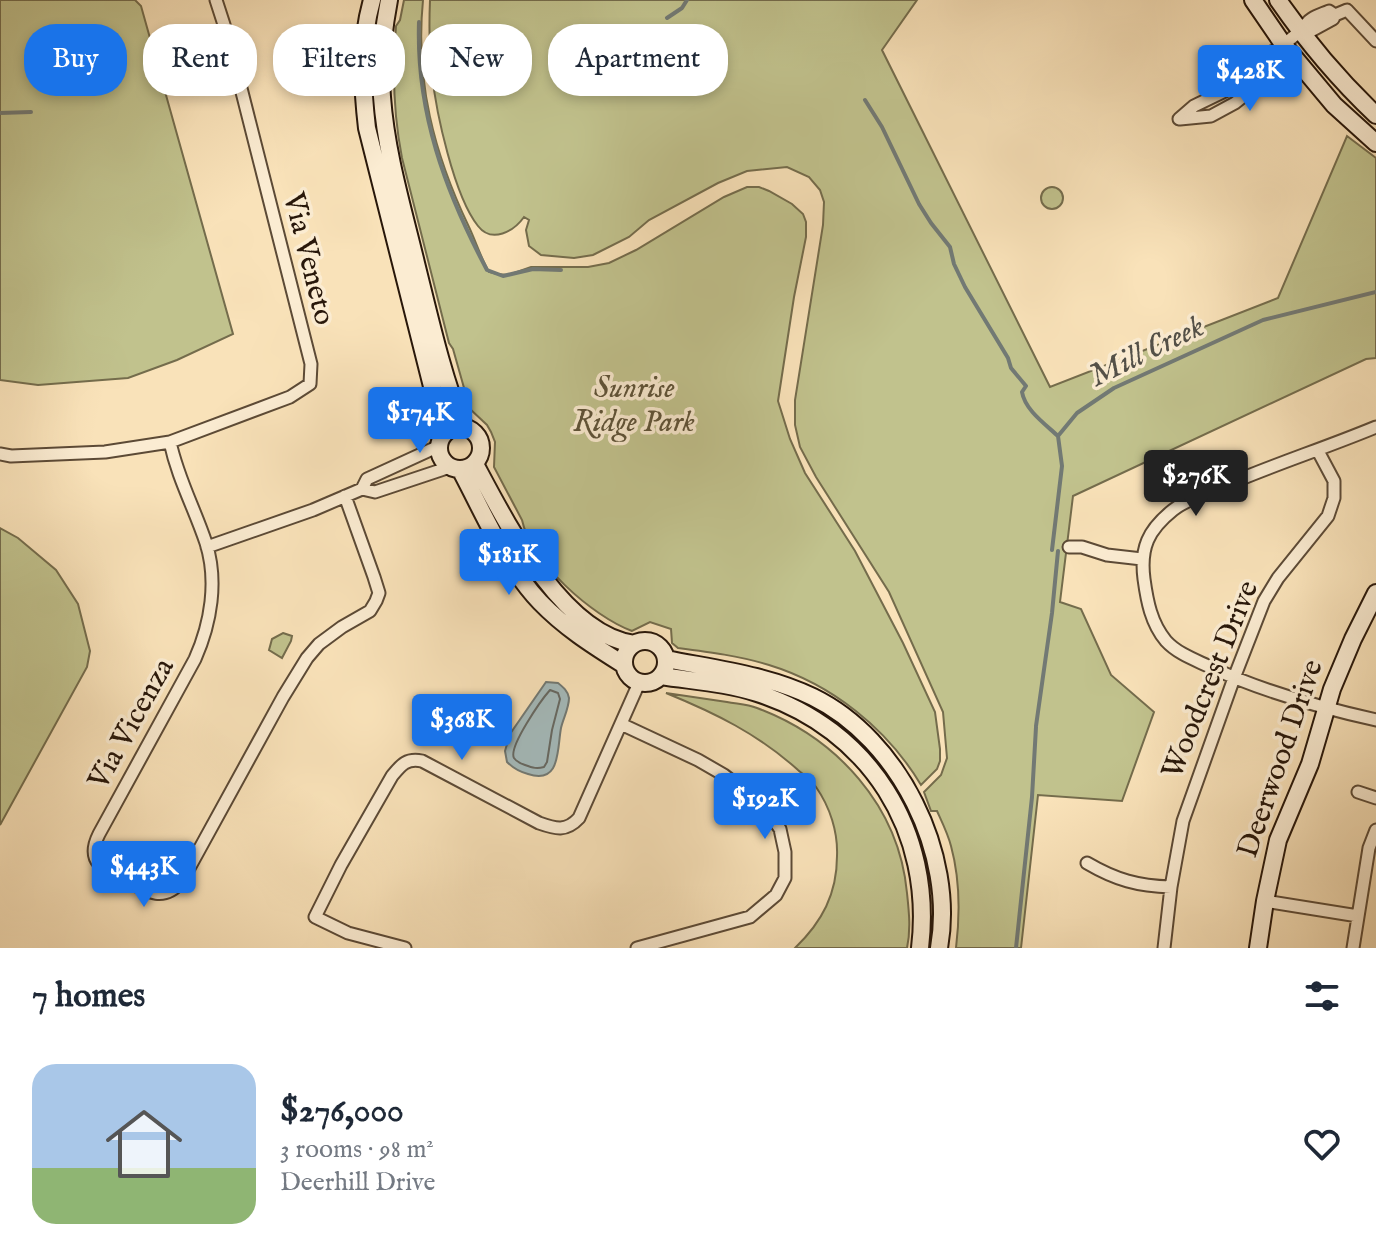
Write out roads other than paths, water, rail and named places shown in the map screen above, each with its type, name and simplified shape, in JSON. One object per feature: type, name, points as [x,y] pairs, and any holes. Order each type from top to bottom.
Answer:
[{"type":"street","name":"Via Veneto","points":[[170,442],[290,397],[310,384],[311,364],[216,0]]},
{"type":"street","points":[[372,0],[366,22],[363,56],[367,128],[442,440],[442,458],[462,467],[496,504],[537,569],[576,614],[620,642],[656,643],[666,659],[661,676],[651,682],[639,683],[629,676],[624,665],[581,638],[538,600],[504,552],[462,467]]},
{"type":"street","points":[[389,0],[381,62],[389,146],[438,353],[463,427]]},
{"type":"street","points":[[1253,0],[1280,47],[1334,105],[1376,143]]},
{"type":"street","points":[[1278,0],[1349,90],[1376,115]]},
{"type":"street","points":[[1280,47],[1274,63],[1235,103],[1211,116],[1179,119],[1194,106],[1229,89],[1263,55],[1280,47],[1302,30],[1311,31],[1347,10],[1376,41]]},
{"type":"street","points":[[207,547],[313,510],[362,489],[375,492],[462,467],[481,452],[481,445],[475,433],[456,427],[442,440],[367,479],[362,489]]},
{"type":"street","points":[[1376,427],[1233,482],[1175,508],[1157,525],[1147,541],[1142,559],[1151,616],[1165,640],[1176,650],[1267,690],[1376,720]]},
{"type":"street","points":[[0,454],[105,452],[170,442]]},
{"type":"street","name":"Via Vicenza","points":[[170,442],[176,469],[207,547],[212,583],[209,618],[204,639],[192,665],[95,843],[94,852],[100,865],[156,894],[166,894],[182,881],[307,658],[319,644],[374,606],[379,593],[345,496]]},
{"type":"street","name":"Woodcrest Drive","points":[[1164,948],[1183,821],[1234,678],[1264,601],[1278,578],[1328,516],[1334,498],[1334,481],[1318,451]]},
{"type":"street","points":[[1069,547],[1142,559]]},
{"type":"street","name":"Deerwood Drive","points":[[1258,948],[1278,840],[1310,764],[1332,689],[1376,593]]},
{"type":"street","points":[[624,665],[626,653],[634,644]]},
{"type":"street","points":[[666,659],[764,678],[790,687],[816,698],[861,731],[903,780],[930,839],[942,904],[939,948]]},
{"type":"street","points":[[661,676],[746,690],[792,707],[821,724],[872,769],[893,799],[915,857],[923,920],[920,948]]},
{"type":"street","points":[[405,948],[348,933],[315,917],[341,865],[401,765],[412,759],[422,761],[539,823],[565,829],[579,818],[639,683]]},
{"type":"street","points":[[621,724],[724,775],[765,807],[780,829],[785,852],[785,878],[776,895],[750,917],[637,948]]},
{"type":"street","points":[[1358,792],[1376,798]]},
{"type":"street","points":[[1353,948],[1369,848],[1376,830]]},
{"type":"street","points":[[1087,863],[1107,875],[1135,885],[1171,887]]},
{"type":"street","points":[[1265,901],[1358,916]]},
{"type":"water","points":[[546,682],[562,686],[568,693],[569,702],[555,763],[552,770],[539,776],[512,766],[507,762],[505,751],[510,734]]},
{"type":"waterway","points":[[667,18],[682,8],[687,0]]},
{"type":"waterway","points":[[419,22],[422,88],[436,150],[458,211],[487,270],[503,276],[533,269],[561,270]]},
{"type":"waterway","points":[[865,100],[882,127],[919,204],[950,247],[965,287],[1011,368],[1026,386],[1022,392],[1027,405],[1058,436]]},
{"type":"waterway","points":[[0,113],[31,112]]},
{"type":"waterway","name":"Mill Creek","points":[[1052,550],[1062,466],[1058,436],[1077,413],[1114,388],[1263,320],[1376,292]]},
{"type":"waterway","points":[[1036,726],[1058,551]]},
{"type":"waterway","points":[[1016,948],[1036,727]]},
{"type":"park label","name":"Sunrise Ridge Park","points":[[634,406]]}]
